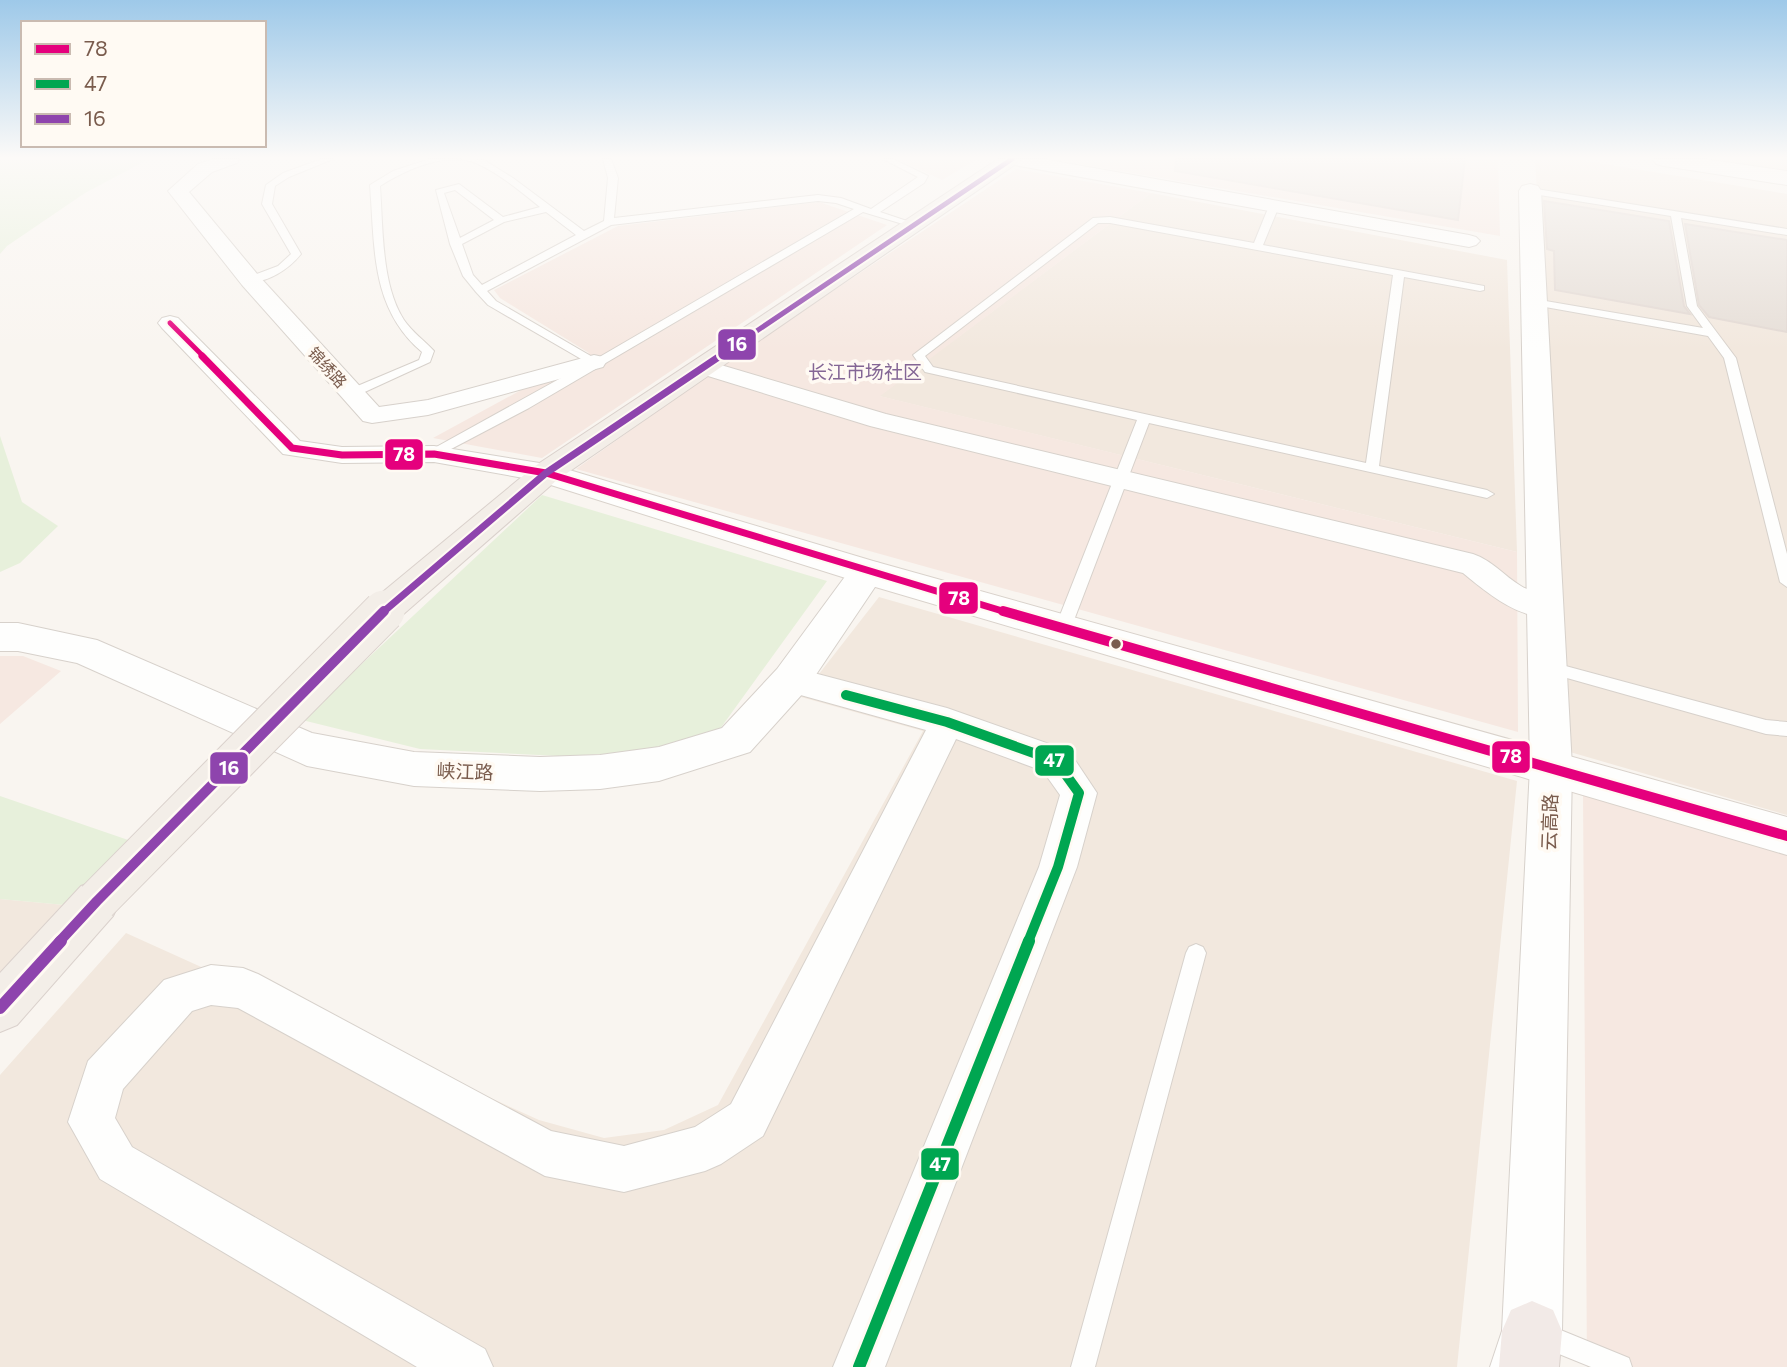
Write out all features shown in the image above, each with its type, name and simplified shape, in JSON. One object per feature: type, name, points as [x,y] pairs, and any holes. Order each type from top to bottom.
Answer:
[{"type":"main road","points":[[0,1008],[97,901],[386,609],[546,473],[918,223]]},
{"type":"street","name":"锦绣路","points":[[204,223],[250,280],[372,415],[402,414],[563,368],[594,362]]},
{"type":"street","points":[[1367,223],[1468,241]]},
{"type":"street","name":"云高路","points":[[1531,223],[1551,767],[1535,1358]]},
{"type":"street","points":[[170,323],[292,448],[342,455],[434,454],[546,473],[867,572],[1787,835]]},
{"type":"street","points":[[704,367],[879,420],[1473,565],[1510,594],[1545,607]]},
{"type":"street","name":"峡江路","points":[[0,638],[19,637],[84,650],[307,749],[414,769],[540,774],[600,772],[659,764],[736,740],[791,680],[867,572]]},
{"type":"street","points":[[791,680],[947,722],[1056,761],[1079,793],[1058,867],[859,1367]]},
{"type":"street","points":[[467,1367],[116,1163],[90,1122],[104,1077],[179,993],[211,985],[243,988],[545,1153],[624,1169],[705,1148],[747,1120],[947,722]]},
{"type":"lane","points":[[250,280],[282,268],[296,254],[278,223]]},
{"type":"lane","points":[[352,393],[424,362],[428,351],[415,342],[393,311],[384,274],[379,223]]},
{"type":"lane","points":[[448,223],[468,276],[492,303],[594,362]]},
{"type":"lane","points":[[455,244],[497,223]]},
{"type":"lane","points":[[565,223],[582,235]]},
{"type":"lane","points":[[480,290],[607,223]]},
{"type":"lane","points":[[434,454],[844,223]]},
{"type":"lane","points":[[904,223],[913,226]]},
{"type":"lane","points":[[1092,223],[919,355],[929,370],[1487,494]]},
{"type":"lane","points":[[1125,223],[1480,288]]},
{"type":"lane","points":[[1257,247],[1267,223]]},
{"type":"lane","points":[[1677,223],[1692,306],[1730,358],[1787,582]]},
{"type":"lane","points":[[1730,223],[1787,232]]},
{"type":"lane","points":[[1372,469],[1399,273]]},
{"type":"lane","points":[[1534,302],[1710,333]]},
{"type":"lane","points":[[1063,628],[1144,419]]},
{"type":"lane","points":[[1547,667],[1766,727],[1787,729]]},
{"type":"lane","points":[[1083,1367],[1196,953]]},
{"type":"lane","points":[[1535,1358],[1620,1367]]},
{"type":"shaded area","points":[[645,223],[880,223],[887,225],[542,458],[433,438],[589,353],[500,298],[494,290],[618,226]]},
{"type":"shaded area","points":[[935,223],[1111,223],[880,396],[1517,552],[1518,732],[576,469],[737,355]]},
{"type":"shaded area","points":[[1111,223],[1309,223],[1507,260],[1517,552],[879,396]]},
{"type":"shaded area","points":[[1423,223],[1500,223],[1500,236]]},
{"type":"shaded area","points":[[1539,223],[1787,223],[1787,815],[1570,752]]},
{"type":"shaded area","points":[[879,597],[1517,781],[1457,1367],[0,1367],[0,1075],[126,933],[539,1120],[604,1138],[664,1130],[718,1105],[923,731],[801,697]]},
{"type":"shaded area","points":[[0,656],[23,656],[61,671],[0,724]]},
{"type":"shaded area","points":[[1583,793],[1787,854],[1787,1367],[1587,1367]]},
{"type":"shaded area","points":[[0,899],[65,905],[0,974]]},
{"type":"green space","points":[[0,223],[41,223],[7,246],[0,254]]},
{"type":"green space","points":[[0,436],[22,502],[58,526],[20,563],[0,572]]},
{"type":"green space","points":[[542,495],[827,581],[717,733],[650,752],[559,756],[420,749],[302,720]]},
{"type":"green space","points":[[0,796],[134,842],[65,905],[0,899]]},
{"type":"building","points":[[1545,223],[1669,223],[1684,306],[1690,314],[1555,290],[1554,251],[1547,249]]},
{"type":"building","points":[[1685,224],[1787,240],[1787,332],[1709,317],[1699,305]]},
{"type":"transit line","name":"16","points":[[0,1008],[97,901],[386,609],[546,473],[917,223]]},
{"type":"transit line","name":"78","points":[[170,323],[292,448],[342,455],[434,454],[546,473],[867,572],[1787,836]]},
{"type":"transit line","name":"47","points":[[846,695],[947,722],[1056,761],[1079,793],[1058,867],[859,1367]]},
{"type":"district","name":"长江市场社区","points":[[865,371]]}]
